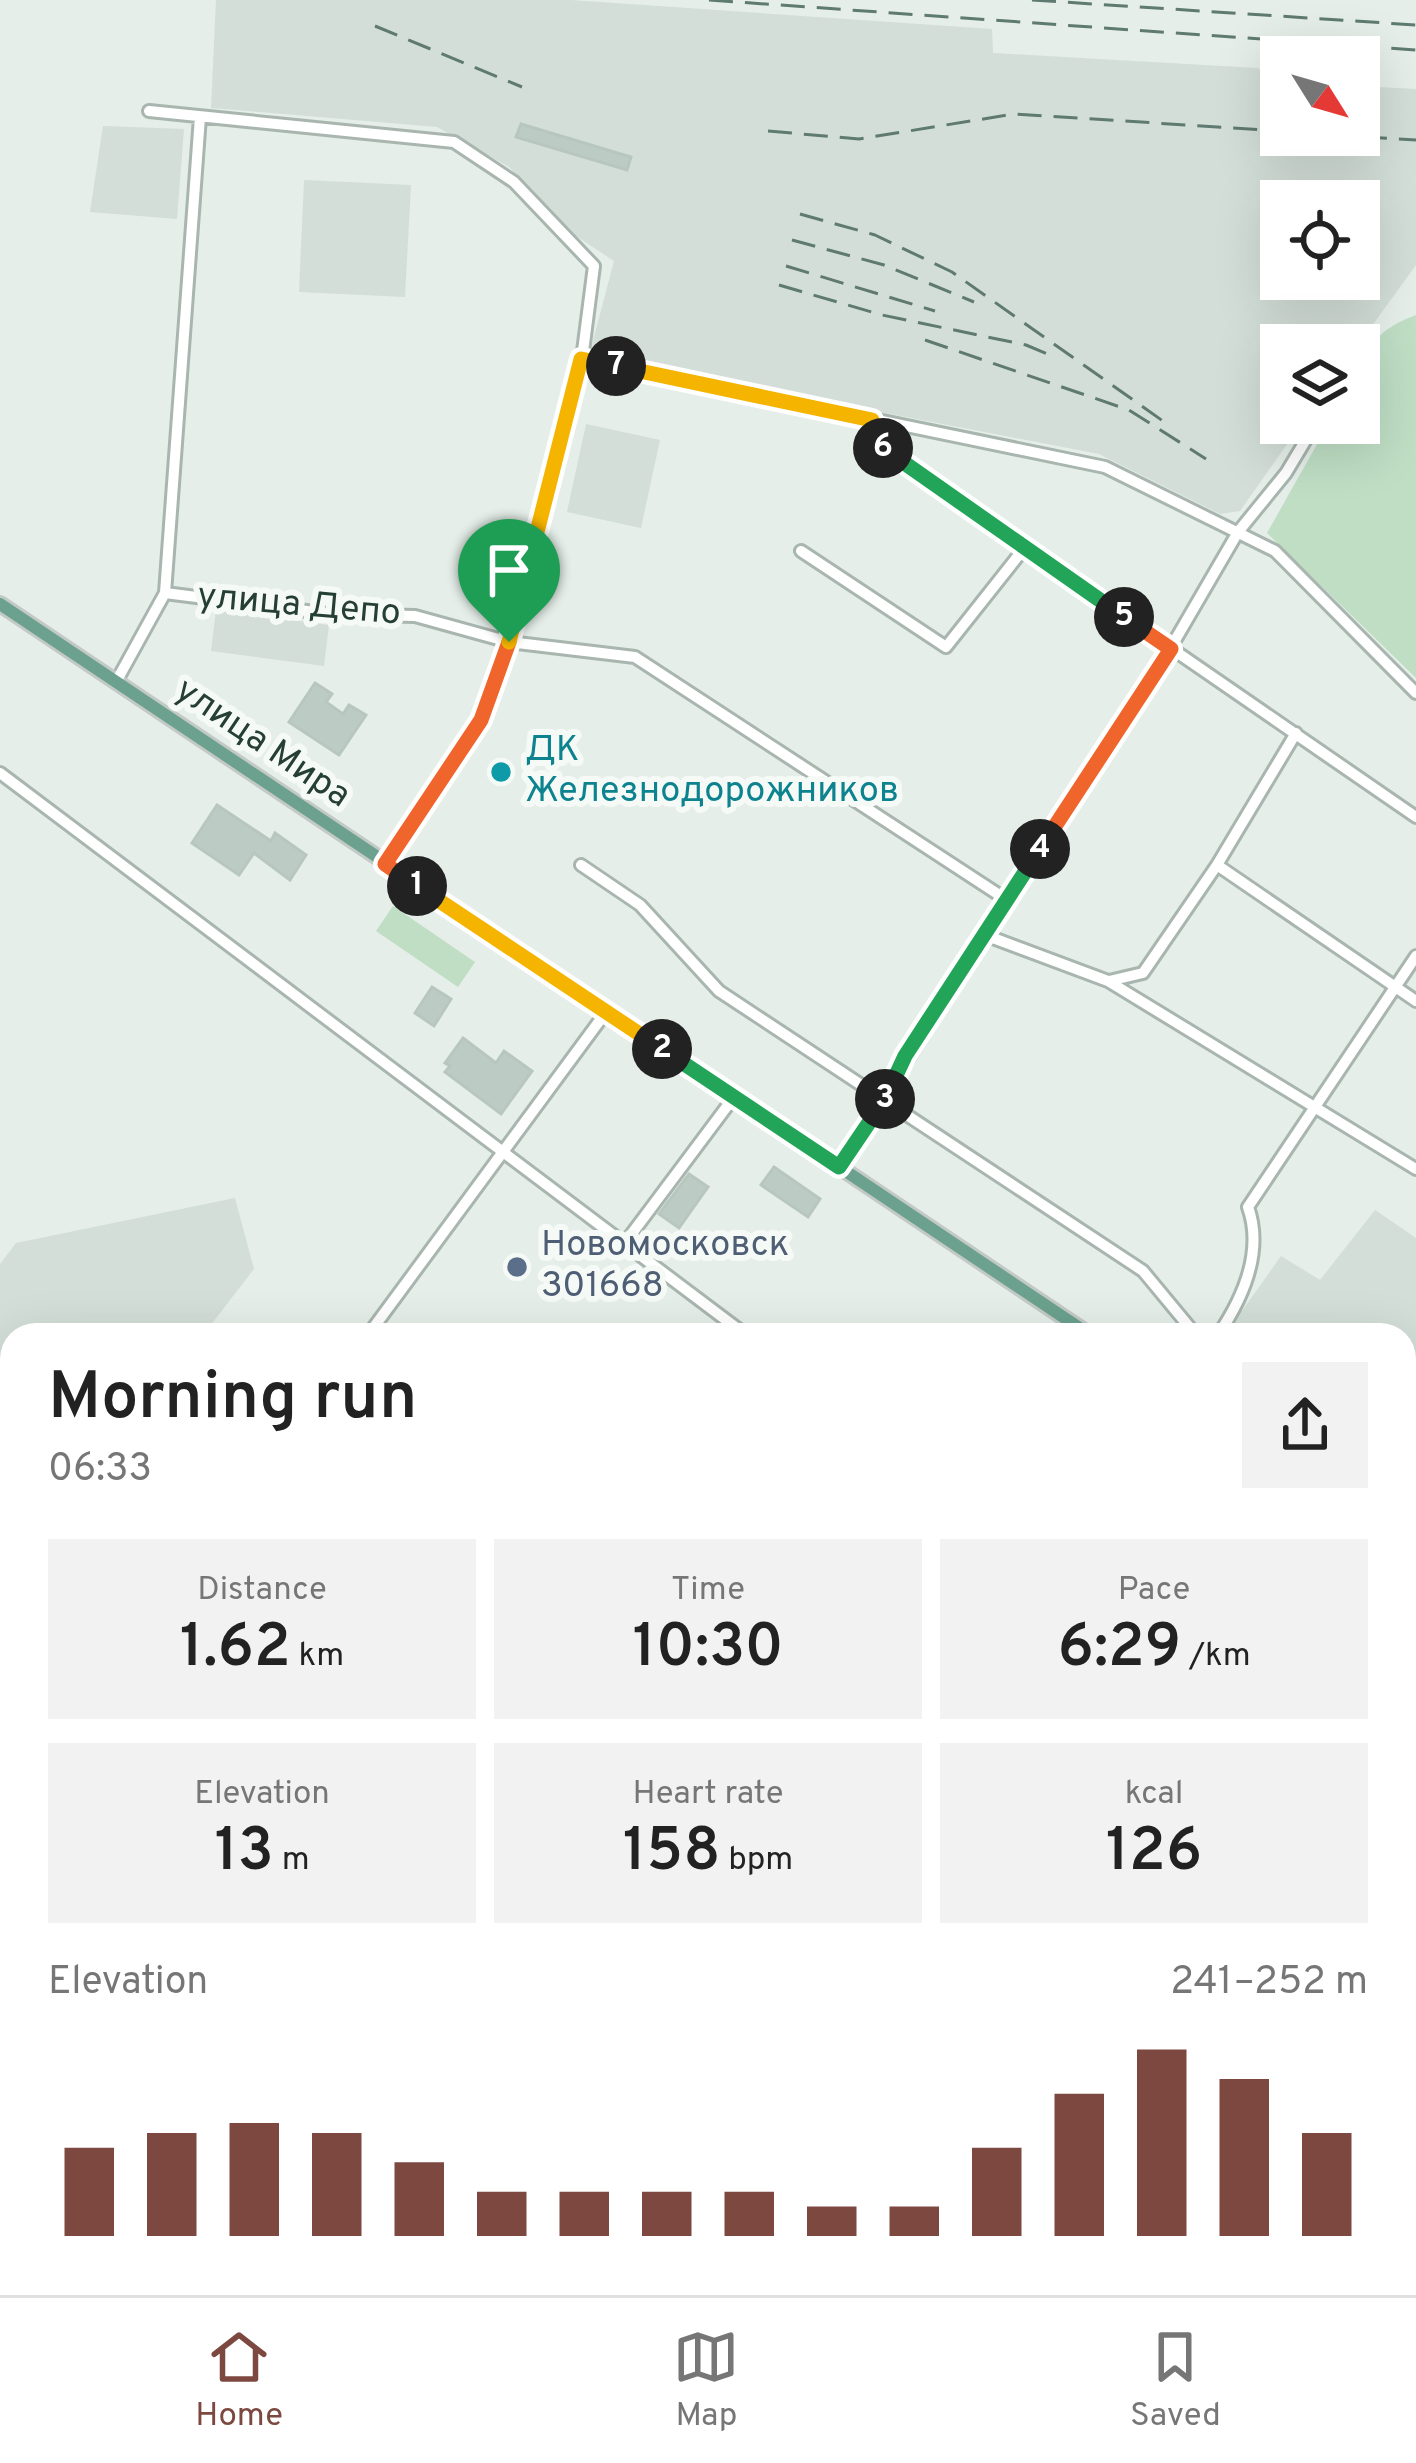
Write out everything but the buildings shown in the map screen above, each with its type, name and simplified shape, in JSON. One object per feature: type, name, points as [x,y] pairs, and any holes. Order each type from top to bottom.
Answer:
[{"type":"main road","name":"улица Мира","points":[[0,604],[1072,1323]]},
{"type":"street","points":[[149,112],[454,142],[514,182],[594,266],[581,359],[509,642],[481,720],[385,864]]},
{"type":"street","name":"улица Депо","points":[[200,117],[165,593],[330,614],[415,616],[509,642],[635,657],[1007,900]]},
{"type":"street","points":[[581,359],[1106,467],[1275,551],[1416,693]]},
{"type":"street","points":[[872,420],[870,435],[879,446],[1416,818]]},
{"type":"street","points":[[839,1167],[885,1099],[905,1056],[1171,649],[1238,532],[1303,444]]},
{"type":"street","points":[[801,550],[946,647],[1026,546]]},
{"type":"street","points":[[116,682],[165,593]]},
{"type":"street","points":[[1108,982],[1143,973],[1296,733]]},
{"type":"street","points":[[0,773],[730,1323]]},
{"type":"street","points":[[581,865],[640,905],[719,991],[1143,1271],[1186,1323]]},
{"type":"street","points":[[1216,865],[1416,1001]]},
{"type":"street","points":[[985,935],[1108,982],[1416,1169]]},
{"type":"street","points":[[1226,1323],[1243,1298],[1256,1228],[1248,1207],[1416,956]]},
{"type":"street","points":[[377,1323],[606,1012]]},
{"type":"street","points":[[624,1244],[734,1097]]},
{"type":"shaded area","points":[[216,0],[571,0],[992,29],[993,53],[1257,68],[1260,156],[1380,156],[1380,87],[1416,89],[1416,265],[1373,324],[1260,324],[1260,444],[1287,444],[1240,511],[1220,514],[1099,454],[589,356],[614,261],[570,232],[509,167],[437,127],[211,108]]},
{"type":"shaded area","points":[[103,126],[184,129],[177,219],[90,212]]},
{"type":"shaded area","points":[[304,180],[411,185],[405,297],[299,292]]},
{"type":"shaded area","points":[[586,424],[660,440],[641,528],[567,512]]},
{"type":"shaded area","points":[[216,610],[329,625],[324,666],[211,651]]},
{"type":"shaded area","points":[[235,1198],[254,1269],[212,1323],[0,1323],[0,1264],[16,1243]]},
{"type":"shaded area","points":[[1375,1210],[1416,1238],[1416,1323],[1234,1323],[1281,1256],[1320,1280]]},
{"type":"green space","points":[[1416,315],[1416,678],[1267,533],[1317,444],[1380,444],[1380,336]]},
{"type":"green space","points":[[393,906],[475,962],[458,987],[376,931]]},
{"type":"railway","points":[[709,0],[1416,50]]},
{"type":"railway","points":[[1032,0],[1416,25]]},
{"type":"railway","points":[[375,26],[522,87]]},
{"type":"railway","points":[[768,131],[859,139],[1014,114],[1260,130]]},
{"type":"railway","points":[[1380,138],[1416,140]]},
{"type":"railway","points":[[800,214],[875,235],[952,272],[1170,426]]},
{"type":"railway","points":[[792,240],[884,265],[974,302]]},
{"type":"railway","points":[[786,266],[935,311]]},
{"type":"railway","points":[[779,285],[882,315],[1026,345],[1052,356]]},
{"type":"railway","points":[[925,340],[1129,410],[1206,459]]},
{"type":"place","name":"ДК Железнодорожников","points":[[501,772]]},
{"type":"place","name":"Новомосковск 301668","points":[[517,1267]]},
{"type":"route","points":[[581,359],[872,420],[870,435],[879,446],[1171,649],[905,1056],[885,1099],[839,1167],[385,864],[434,784],[481,720],[509,642],[581,359]]}]
